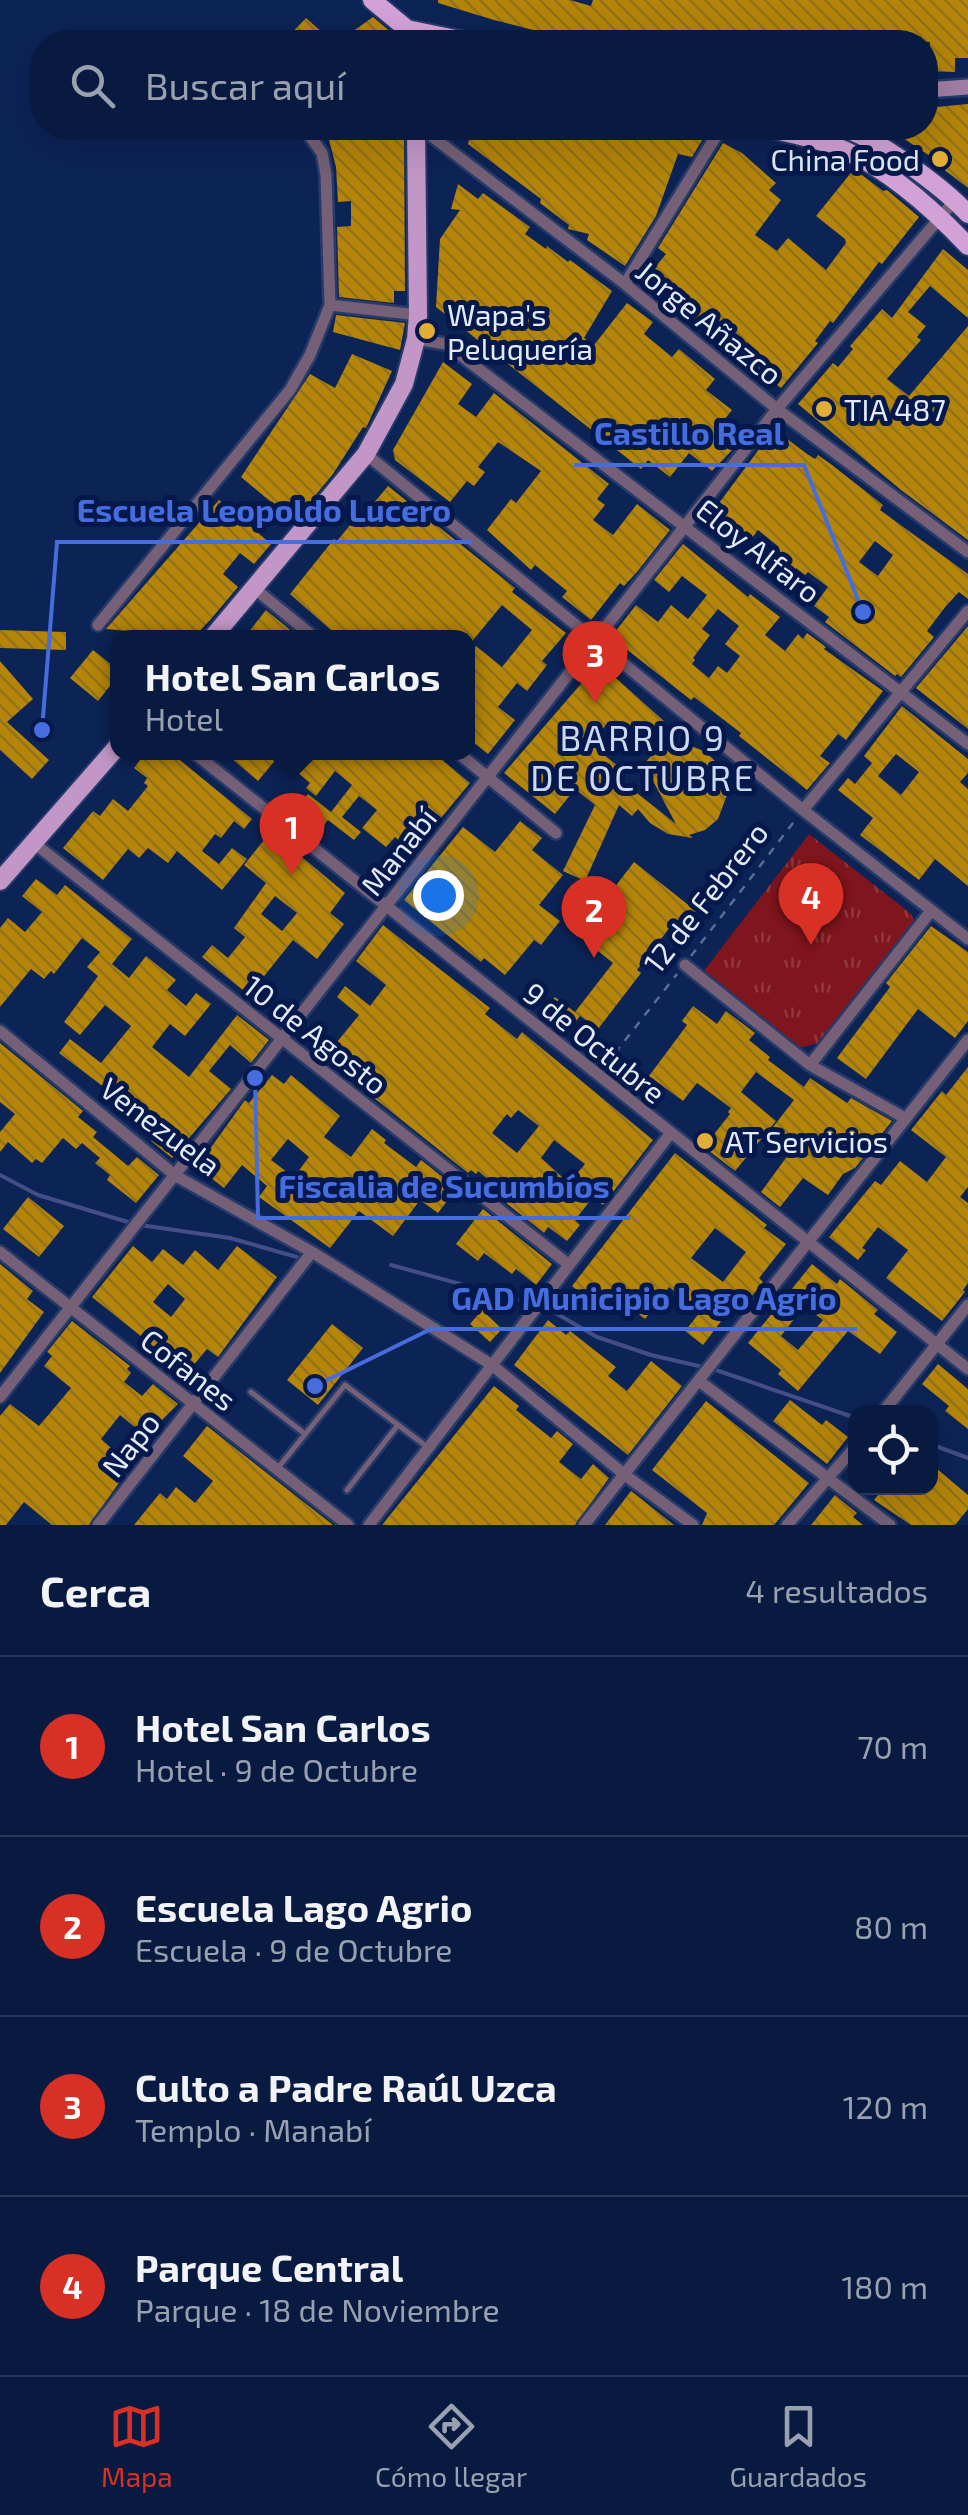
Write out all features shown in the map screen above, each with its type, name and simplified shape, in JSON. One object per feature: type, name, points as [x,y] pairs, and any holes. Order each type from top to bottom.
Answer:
[{"type":"highway","points":[[372,0],[402,30]]},
{"type":"highway","points":[[811,140],[843,149],[893,180],[940,217],[968,246]]},
{"type":"highway","points":[[863,140],[901,161],[962,207]]},
{"type":"main road","points":[[938,89],[968,87]]},
{"type":"main road","points":[[219,630],[366,454],[404,384],[418,315],[419,140]]},
{"type":"main road","points":[[0,881],[110,755]]},
{"type":"street","points":[[98,625],[290,390],[310,355],[330,305],[326,175],[322,153],[313,140]]},
{"type":"street","name":"Jorge Añazco","points":[[435,140],[625,284],[778,409],[968,552]]},
{"type":"street","points":[[625,284],[714,140]]},
{"type":"street","name":"Manabí","points":[[0,1397],[778,409],[940,217],[962,207]]},
{"type":"street","points":[[330,305],[418,315]]},
{"type":"street","name":"Eloy Alfaro","points":[[416,339],[446,344],[968,744]]},
{"type":"street","points":[[366,454],[594,642],[968,939]]},
{"type":"street","points":[[254,588],[305,630]]},
{"type":"street","name":"12 de Febrero","points":[[803,810],[968,611]]},
{"type":"street","name":"9 de Octubre","points":[[203,760],[968,1369]]},
{"type":"street","points":[[467,760],[556,834]]},
{"type":"street","name":"10 de Agosto","points":[[34,842],[568,1264]]},
{"type":"street","points":[[810,1065],[932,911]]},
{"type":"street","points":[[685,965],[810,1065],[905,1118]]},
{"type":"street","name":"Venezuela","points":[[0,1032],[176,1176],[312,1252],[492,1365],[625,1475],[693,1525]]},
{"type":"street","points":[[584,1525],[968,1040]]},
{"type":"street","points":[[369,1525],[670,1134]]},
{"type":"street","name":"Cofanes","points":[[0,1252],[348,1525]]},
{"type":"street","name":"Napo","points":[[98,1525],[312,1252]]},
{"type":"street","points":[[889,1405],[968,1305]]},
{"type":"street","points":[[698,1381],[890,1525]]},
{"type":"street","points":[[787,1525],[848,1455]]},
{"type":"lane","points":[[276,1469],[345,1385],[428,1448]]},
{"type":"lane","points":[[251,1392],[305,1434]]},
{"type":"lane","points":[[347,1490],[398,1425]]},
{"type":"path","name":"12 de Febrero","points":[[597,1076],[803,810]]},
{"type":"green space","points":[[809,834],[910,913],[916,922],[820,1043],[798,1048],[703,972]]},
{"type":"building","points":[[570,0],[591,6],[593,0],[968,0],[968,58],[955,58],[955,72],[938,71],[938,30],[533,30],[438,3]]},
{"type":"building","points":[[373,17],[388,30],[355,30]]},
{"type":"building","points":[[306,18],[320,30],[294,30]]},
{"type":"building","points":[[968,104],[968,188],[906,140],[938,140],[938,107]]},
{"type":"building","points":[[329,140],[404,140],[405,291],[394,291],[394,303],[339,297],[337,227],[351,226],[351,201],[338,202],[336,167]]},
{"type":"building","points":[[469,140],[702,140],[692,157],[678,154],[656,216],[625,266],[587,240],[589,234],[568,229],[569,225],[540,203],[541,199],[468,144]]},
{"type":"building","points":[[723,143],[742,153],[776,183],[769,190],[781,200],[755,235],[777,251],[788,238],[826,270],[846,243],[816,216],[854,169],[919,217],[833,323],[830,321],[815,341],[818,343],[781,388],[731,345],[698,320],[696,323],[644,281],[666,254],[658,248]]},
{"type":"building","points":[[458,184],[478,199],[483,193],[530,227],[525,234],[612,291],[584,338],[594,345],[627,303],[653,322],[644,334],[672,357],[679,349],[715,379],[706,390],[732,410],[716,430],[736,446],[712,471],[689,453],[670,477],[648,460],[641,469],[436,307],[440,239],[460,210],[451,209]]},
{"type":"building","points":[[943,249],[968,270],[968,318],[930,286],[908,312],[926,326],[917,337],[921,340],[887,379],[909,396],[968,326],[968,540],[798,404],[833,363],[838,367],[853,349],[850,346],[882,309],[892,318]]},
{"type":"building","points":[[336,315],[405,323],[400,350],[333,332]]},
{"type":"building","points":[[352,354],[392,371],[366,428],[294,521],[241,477],[310,374],[335,388]]},
{"type":"building","points":[[443,362],[472,384],[458,404],[476,417],[494,393],[609,484],[597,499],[605,505],[593,520],[613,535],[637,504],[670,530],[591,620],[562,597],[567,591],[535,565],[531,570],[487,530],[511,499],[516,503],[541,471],[498,442],[478,467],[485,472],[474,486],[467,481],[450,502],[395,460],[393,450]]},
{"type":"building","points":[[774,429],[815,459],[818,455],[832,465],[883,505],[880,510],[968,574],[968,599],[959,592],[927,631],[934,637],[901,677],[895,676],[825,622],[829,617],[814,606],[828,587],[796,568],[785,583],[764,567],[779,547],[758,530],[752,538],[742,530],[732,543],[705,522]],"holes":[[[875,541],[893,555],[878,576],[859,562]]]},
{"type":"building","points":[[388,486],[566,633],[542,661],[547,665],[527,691],[517,683],[498,707],[515,720],[488,754],[475,743],[475,647],[502,667],[532,630],[502,605],[475,638],[475,630],[331,630],[290,594],[334,539],[337,541],[355,519],[358,522]]},
{"type":"building","points":[[219,500],[271,544],[254,564],[240,553],[223,574],[238,587],[201,630],[106,629]]},
{"type":"building","points":[[683,544],[748,597],[750,594],[780,617],[765,635],[785,651],[798,634],[803,639],[807,633],[883,691],[846,740],[838,734],[820,756],[830,763],[807,790],[739,736],[741,733],[694,697],[691,700],[611,637],[636,605],[658,622],[671,605],[688,619],[707,595],[682,576],[669,592],[654,580]],"holes":[[[718,609],[739,626],[725,644],[740,656],[727,673],[718,666],[709,678],[692,664],[710,635],[702,629]]]},
{"type":"building","points":[[266,610],[290,630],[250,630]]},
{"type":"building","points":[[968,626],[968,729],[916,688]]},
{"type":"building","points":[[0,630],[66,632],[66,650],[0,648]]},
{"type":"building","points":[[93,650],[110,663],[110,686],[98,701],[70,678]]},
{"type":"building","points":[[0,661],[33,699],[7,722],[49,760],[32,779],[0,750]]},
{"type":"building","points":[[599,663],[665,722],[642,749],[608,722],[591,744],[624,771],[618,778],[676,824],[644,764],[651,756],[643,750],[691,746],[706,752],[718,764],[726,779],[727,795],[718,819],[705,830],[689,835],[693,838],[668,834],[650,823],[638,809],[632,816],[619,805],[585,881],[563,871],[595,805],[575,789],[555,814],[504,773]]},
{"type":"building","points":[[902,706],[968,759],[968,773],[960,782],[968,789],[968,886],[935,859],[919,880],[860,835],[873,818],[838,790],[848,778],[855,784],[872,763],[864,756]],"holes":[[[896,754],[919,772],[901,795],[878,776]]]},
{"type":"building","points":[[140,760],[180,760],[252,819],[244,829],[234,821],[221,838],[215,834],[202,851],[219,864],[232,848],[247,859],[222,890],[177,851],[168,863],[148,848],[139,858],[128,849],[103,880],[63,848],[93,811],[100,816],[113,799],[128,811],[148,786],[144,783],[147,778],[134,768]]},
{"type":"building","points":[[233,760],[275,760],[258,781]]},
{"type":"building","points":[[307,760],[442,760],[470,783],[411,850],[395,837],[386,847],[362,828],[377,810],[359,796],[342,817],[361,832],[354,840],[328,820],[320,830],[295,810],[308,794],[331,812],[352,785],[335,771],[316,796],[306,788],[310,783],[297,772]]},
{"type":"building","points":[[520,821],[542,838],[532,850],[563,875],[539,905],[560,921],[541,945],[534,940],[505,975],[484,958],[481,962],[404,900],[463,827],[495,852]]},
{"type":"building","points":[[271,831],[345,893],[330,913],[344,924],[317,959],[293,940],[249,995],[202,957],[212,945],[228,958],[245,937],[234,928],[266,883],[244,865]],"holes":[[[275,896],[297,913],[282,931],[261,914]]]},
{"type":"building","points":[[634,862],[696,911],[682,929],[674,922],[598,1029],[575,1012],[613,963],[578,935]]},
{"type":"building","points":[[36,879],[57,895],[65,885],[132,939],[112,964],[129,978],[146,956],[176,980],[167,990],[186,1006],[196,993],[211,1004],[185,1036],[170,1024],[152,1047],[189,1077],[237,1015],[269,1040],[251,1063],[230,1045],[209,1071],[231,1089],[172,1158],[151,1141],[155,1137],[129,1116],[140,1102],[120,1085],[113,1094],[59,1053],[70,1039],[101,1063],[131,1026],[105,1005],[80,1035],[64,1022],[98,976],[87,967],[100,952],[82,938],[54,974],[51,971],[44,979],[31,969],[0,1007],[0,928],[8,918],[25,932],[42,912],[22,896]]},
{"type":"building","points":[[383,925],[490,1008],[485,1014],[517,1039],[522,1032],[653,1140],[603,1205],[593,1197],[575,1220],[580,1225],[567,1241],[548,1227],[544,1233],[496,1195],[501,1190],[478,1171],[468,1173],[324,1058],[359,1015],[337,997],[345,986],[370,1006],[386,985],[356,961]],"holes":[[[518,1110],[539,1126],[517,1153],[492,1133],[507,1114],[511,1118]],[[554,1140],[585,1164],[569,1183],[541,1158]]]},
{"type":"building","points":[[931,926],[968,952],[968,1021],[955,1038],[918,1009],[866,1079],[837,1058],[890,987],[886,983]]},
{"type":"building","points":[[555,997],[580,1016],[569,1030],[544,1011]]},
{"type":"building","points":[[693,1006],[717,1024],[726,1011],[755,1033],[749,1040],[770,1057],[768,1060],[804,1087],[810,1078],[847,1103],[851,1098],[892,1121],[828,1195],[803,1178],[780,1207],[761,1192],[796,1144],[773,1127],[794,1100],[756,1072],[741,1092],[776,1121],[735,1171],[704,1147],[731,1108],[697,1083],[683,1101],[649,1076],[687,1025],[682,1021]]},
{"type":"building","points":[[0,1043],[83,1111],[78,1117],[97,1132],[93,1137],[128,1166],[137,1157],[159,1175],[136,1203],[107,1180],[110,1175],[95,1163],[100,1158],[82,1143],[76,1149],[63,1138],[42,1163],[36,1159],[32,1163],[8,1142],[0,1152],[0,1132],[15,1114],[0,1102]]},
{"type":"building","points":[[968,1067],[968,1187],[960,1197],[968,1203],[968,1283],[942,1321],[886,1278],[908,1250],[878,1227],[858,1260],[829,1237],[875,1181],[881,1185],[900,1161],[927,1182],[946,1157],[911,1130],[942,1091],[946,1095]]},
{"type":"building","points":[[272,1075],[284,1084],[291,1075],[340,1116],[324,1137],[351,1157],[372,1129],[416,1167],[421,1160],[457,1188],[438,1213],[420,1200],[393,1236],[359,1211],[330,1248],[259,1197],[267,1186],[242,1165],[224,1188],[197,1167],[245,1100],[249,1103]],"holes":[[[288,1139],[309,1157],[294,1177],[271,1160]]]},
{"type":"building","points":[[675,1153],[786,1244],[759,1278],[763,1282],[748,1301],[741,1295],[703,1345],[685,1331],[701,1311],[669,1287],[645,1319],[619,1300],[612,1309],[593,1294],[588,1299],[572,1286]],"holes":[[[715,1228],[746,1252],[723,1282],[691,1258]]]},
{"type":"building","points":[[28,1197],[64,1226],[39,1257],[3,1229]]},
{"type":"building","points":[[483,1209],[552,1264],[536,1285],[516,1269],[512,1274],[484,1253],[478,1261],[456,1244]]},
{"type":"building","points":[[133,1246],[152,1262],[163,1249],[183,1265],[195,1250],[218,1270],[237,1246],[277,1277],[218,1357],[207,1349],[187,1373],[92,1297]],"holes":[[[168,1284],[185,1299],[171,1317],[153,1302]]]},
{"type":"building","points":[[0,1264],[33,1291],[27,1299],[44,1312],[0,1373]]},
{"type":"building","points":[[812,1264],[837,1284],[840,1279],[878,1310],[874,1314],[897,1332],[880,1354],[848,1331],[798,1391],[778,1374],[781,1370],[748,1343]],"holes":[[[804,1306],[823,1320],[798,1350],[781,1336]]]},
{"type":"building","points":[[482,1310],[502,1329],[490,1342],[470,1324]]},
{"type":"building","points":[[548,1320],[566,1335],[570,1331],[616,1367],[608,1376],[627,1391],[651,1361],[682,1386],[628,1455],[514,1365]]},
{"type":"building","points":[[72,1321],[130,1366],[127,1369],[131,1373],[124,1382],[142,1396],[153,1384],[178,1404],[146,1436],[120,1415],[101,1439],[131,1466],[89,1525],[52,1525],[24,1502],[6,1525],[0,1525],[0,1416],[10,1404],[39,1426],[71,1388],[44,1366],[52,1356],[47,1352]]},
{"type":"building","points":[[332,1324],[363,1348],[318,1405],[287,1380]]},
{"type":"building","points":[[938,1364],[968,1389],[968,1429],[945,1411],[949,1406],[922,1384]]},
{"type":"building","points":[[494,1386],[551,1438],[557,1431],[573,1444],[559,1462],[581,1479],[593,1464],[609,1478],[575,1525],[382,1525]]},
{"type":"building","points":[[790,1400],[822,1425],[826,1420],[848,1437],[827,1464],[773,1421]]},
{"type":"building","points":[[706,1401],[809,1483],[774,1525],[702,1525],[707,1513],[652,1470]]},
{"type":"building","points":[[207,1426],[333,1525],[134,1525],[160,1493],[167,1499],[176,1487],[195,1503],[213,1481],[183,1456]]},
{"type":"building","points":[[938,1470],[968,1495],[968,1509],[955,1525],[911,1525],[874,1500],[878,1495],[938,1495]]},
{"type":"building","points":[[631,1491],[635,1494],[674,1525],[605,1525]]},
{"type":"building","points":[[835,1495],[857,1513],[853,1517],[863,1525],[811,1525]]},
{"type":"waterway","points":[[0,1175],[38,1195],[131,1223]]},
{"type":"waterway","points":[[140,1225],[230,1238],[297,1257]]},
{"type":"waterway","points":[[391,1265],[545,1307],[597,1337],[703,1367]]},
{"type":"waterway","points":[[713,1369],[848,1415]]},
{"type":"waterway","points":[[938,1447],[968,1458]]},
{"type":"place","name":"China Food","points":[[940,159]]},
{"type":"place","name":"Wapa's Peluquería","points":[[427,331]]},
{"type":"place","name":"TIA 487","points":[[824,409]]},
{"type":"place","name":"Castillo Real","points":[[863,612]]},
{"type":"place","name":"Culto a Padre Raúl Uzca","points":[[595,703]]},
{"type":"place","name":"Escuela Leopoldo Lucero","points":[[42,730]]},
{"type":"place","name":"Hotel San Carlos","points":[[292,875]]},
{"type":"place","name":"Parque Central","points":[[811,945]]},
{"type":"place","name":"Escuela Lago Agrio","points":[[594,958]]},
{"type":"place","name":"Fiscalia de Sucumbíos","points":[[255,1078]]},
{"type":"place","name":"AT Servicios","points":[[705,1141]]},
{"type":"place","name":"GAD Municipio Lago Agrio","points":[[315,1386]]},
{"type":"district","name":"BARRIO 9 DE OCTUBRE","points":[[643,757]]}]
